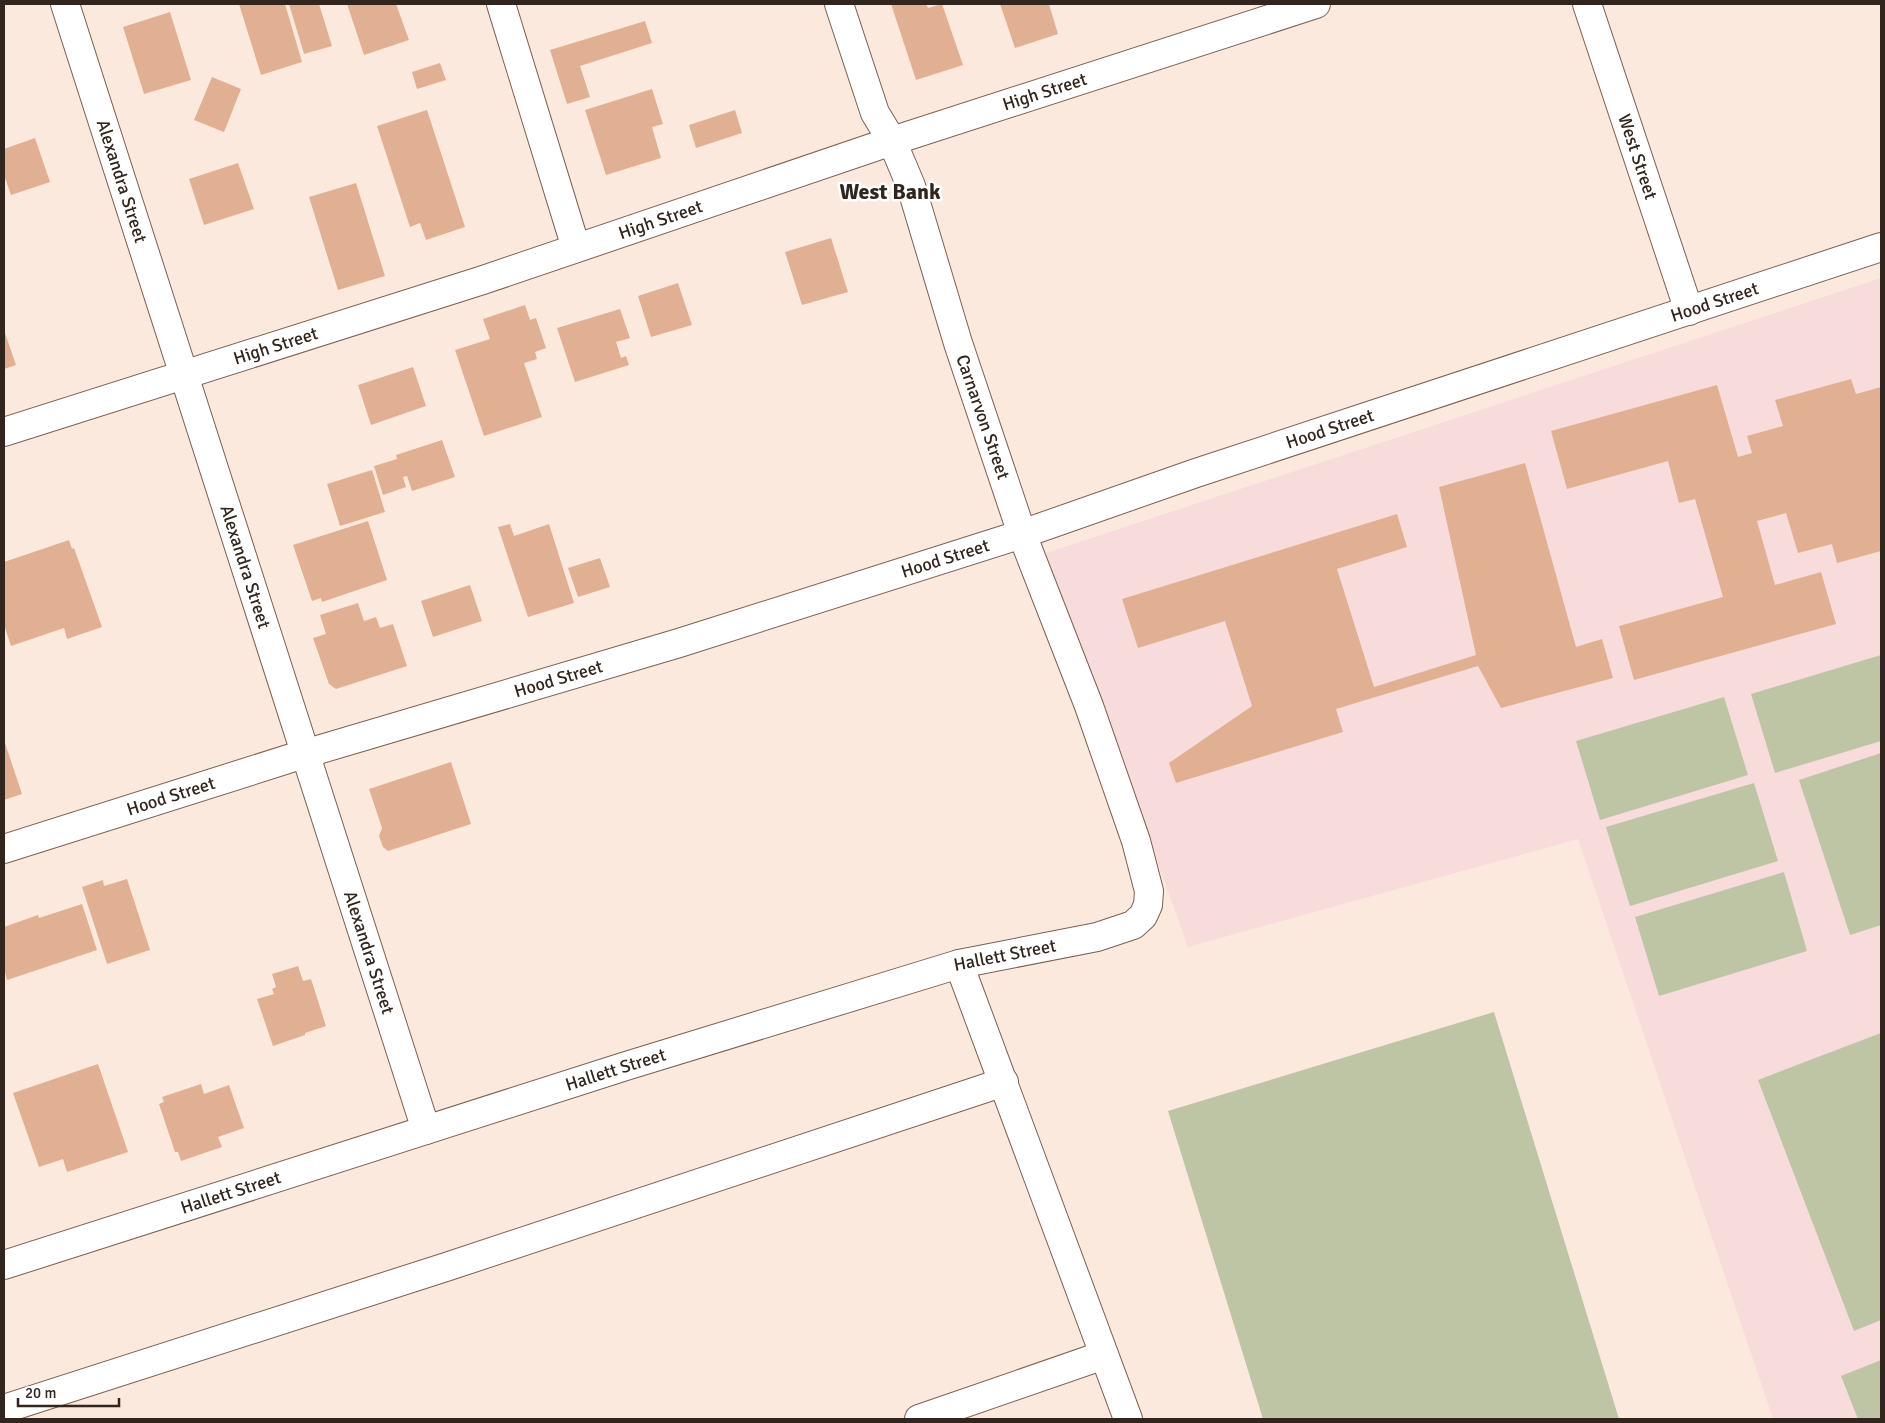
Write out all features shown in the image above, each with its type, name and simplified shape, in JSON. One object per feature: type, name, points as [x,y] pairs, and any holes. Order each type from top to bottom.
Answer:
[{"type":"street","name":"Alexandra Street","points":[[65,4],[426,1130]]},
{"type":"street","points":[[502,4],[576,248]]},
{"type":"street","name":"Carnarvon Street","points":[[839,4],[875,113],[892,141],[911,186],[958,343],[1022,534],[1089,706],[1131,829]]},
{"type":"street","name":"High Street","points":[[4,432],[484,280],[892,141],[1316,4]]},
{"type":"street","name":"West Street","points":[[1587,4],[1689,311]]},
{"type":"street","name":"Hood Street","points":[[4,849],[304,754],[679,643],[1022,534],[1196,473],[1881,247]]},
{"type":"street","name":"Hallett Street","points":[[4,1265],[626,1066],[959,964],[1097,937],[1133,926],[1146,910],[1149,891],[1144,866],[1131,829]]},
{"type":"street","points":[[959,964],[1128,1419]]},
{"type":"street","points":[[4,1409],[437,1270],[1004,1082]]},
{"type":"street","points":[[920,1419],[1104,1355]]},
{"type":"shaded area","points":[[1881,278],[1881,1419],[1773,1419],[1578,839],[1188,947],[1046,553]]},
{"type":"green space","points":[[1881,655],[1881,741],[1775,773],[1751,694]]},
{"type":"green space","points":[[1724,697],[1748,775],[1600,820],[1576,741]]},
{"type":"green space","points":[[1881,753],[1881,925],[1850,935],[1799,780]]},
{"type":"green space","points":[[1754,783],[1778,861],[1630,906],[1606,827]]},
{"type":"green space","points":[[1784,872],[1807,951],[1659,996],[1635,917]]},
{"type":"green space","points":[[1494,1012],[1619,1419],[1263,1419],[1168,1111]]},
{"type":"green space","points":[[1881,1033],[1881,1320],[1854,1331],[1758,1080]]},
{"type":"green space","points":[[1881,1360],[1881,1419],[1858,1419],[1841,1376]]},
{"type":"building","points":[[239,4],[285,4],[302,62],[261,75]]},
{"type":"building","points":[[289,4],[319,4],[332,46],[304,54]]},
{"type":"building","points":[[347,4],[396,4],[409,40],[364,55]]},
{"type":"building","points":[[891,4],[926,4],[928,8],[942,4],[963,65],[916,80]]},
{"type":"building","points":[[1000,4],[1049,4],[1058,34],[1015,48]]},
{"type":"building","points":[[170,12],[191,80],[144,94],[123,27]]},
{"type":"building","points":[[645,21],[652,43],[580,66],[590,97],[567,104],[550,50]]},
{"type":"building","points":[[440,63],[446,80],[417,89],[412,72]]},
{"type":"building","points":[[212,77],[241,89],[224,132],[194,120]]},
{"type":"building","points":[[652,89],[663,124],[652,127],[661,158],[606,175],[585,110]]},
{"type":"building","points":[[427,110],[465,227],[426,240],[420,223],[410,227],[377,126]]},
{"type":"building","points":[[735,110],[742,133],[696,148],[689,125]]},
{"type":"building","points":[[35,138],[50,182],[11,195],[4,175],[4,149]]},
{"type":"building","points":[[238,163],[254,209],[204,225],[189,179]]},
{"type":"building","points":[[356,183],[385,276],[338,290],[309,197]]},
{"type":"building","points":[[831,238],[848,292],[802,305],[785,252]]},
{"type":"building","points":[[678,283],[692,325],[651,337],[638,296]]},
{"type":"building","points":[[525,305],[530,320],[536,318],[546,348],[535,352],[537,359],[524,363],[542,417],[484,436],[455,350],[490,339],[483,319]]},
{"type":"building","points":[[620,309],[630,338],[616,342],[621,358],[626,356],[629,365],[575,382],[557,328]]},
{"type":"building","points":[[4,330],[16,365],[4,369]]},
{"type":"building","points":[[413,367],[426,406],[371,425],[358,385]]},
{"type":"building","points":[[1851,379],[1856,394],[1881,387],[1881,551],[1837,563],[1832,544],[1798,553],[1786,513],[1757,521],[1775,585],[1821,572],[1836,624],[1634,680],[1619,626],[1723,597],[1695,499],[1679,503],[1668,461],[1567,489],[1551,431],[1717,385],[1738,457],[1752,453],[1747,436],[1783,426],[1775,400]]},
{"type":"building","points":[[442,440],[455,477],[412,491],[407,476],[403,477],[406,487],[383,495],[374,466],[397,459],[396,455]]},
{"type":"building","points":[[1525,463],[1576,647],[1602,639],[1613,678],[1501,708],[1478,666],[1336,709],[1343,732],[1176,783],[1169,763],[1252,706],[1225,621],[1138,648],[1122,599],[1397,514],[1407,547],[1337,569],[1374,687],[1476,655],[1439,487]]},
{"type":"building","points":[[372,470],[385,512],[340,526],[327,484]]},
{"type":"building","points":[[368,521],[387,580],[322,602],[321,598],[312,601],[293,545]]},
{"type":"building","points":[[510,524],[514,536],[549,524],[574,603],[528,617],[498,527]]},
{"type":"building","points":[[69,540],[72,549],[74,548],[102,627],[67,639],[64,628],[11,646],[4,625],[4,562]]},
{"type":"building","points":[[600,558],[610,587],[578,597],[568,568]]},
{"type":"building","points":[[470,585],[482,621],[433,637],[421,601]]},
{"type":"building","points":[[358,603],[364,621],[376,617],[380,628],[393,624],[407,666],[336,689],[329,684],[313,638],[326,634],[320,615]]},
{"type":"building","points":[[4,740],[22,794],[4,800]]},
{"type":"building","points":[[451,762],[471,824],[388,851],[383,847],[379,836],[382,828],[369,789]]},
{"type":"building","points":[[127,879],[150,950],[107,964],[82,887],[103,880],[104,886]]},
{"type":"building","points":[[82,904],[97,950],[7,980],[4,969],[4,927],[38,915],[39,918]]},
{"type":"building","points":[[298,966],[303,981],[311,979],[326,1026],[273,1046],[257,999],[274,994],[272,989],[276,987],[272,974]]},
{"type":"building","points":[[98,1064],[128,1152],[67,1172],[63,1159],[39,1167],[13,1093]]},
{"type":"building","points":[[201,1084],[204,1094],[229,1085],[244,1128],[218,1137],[222,1147],[181,1161],[178,1152],[175,1152],[159,1104],[164,1102],[162,1097]]},
{"type":"district","name":"West Bank","points":[[890,191]]}]
